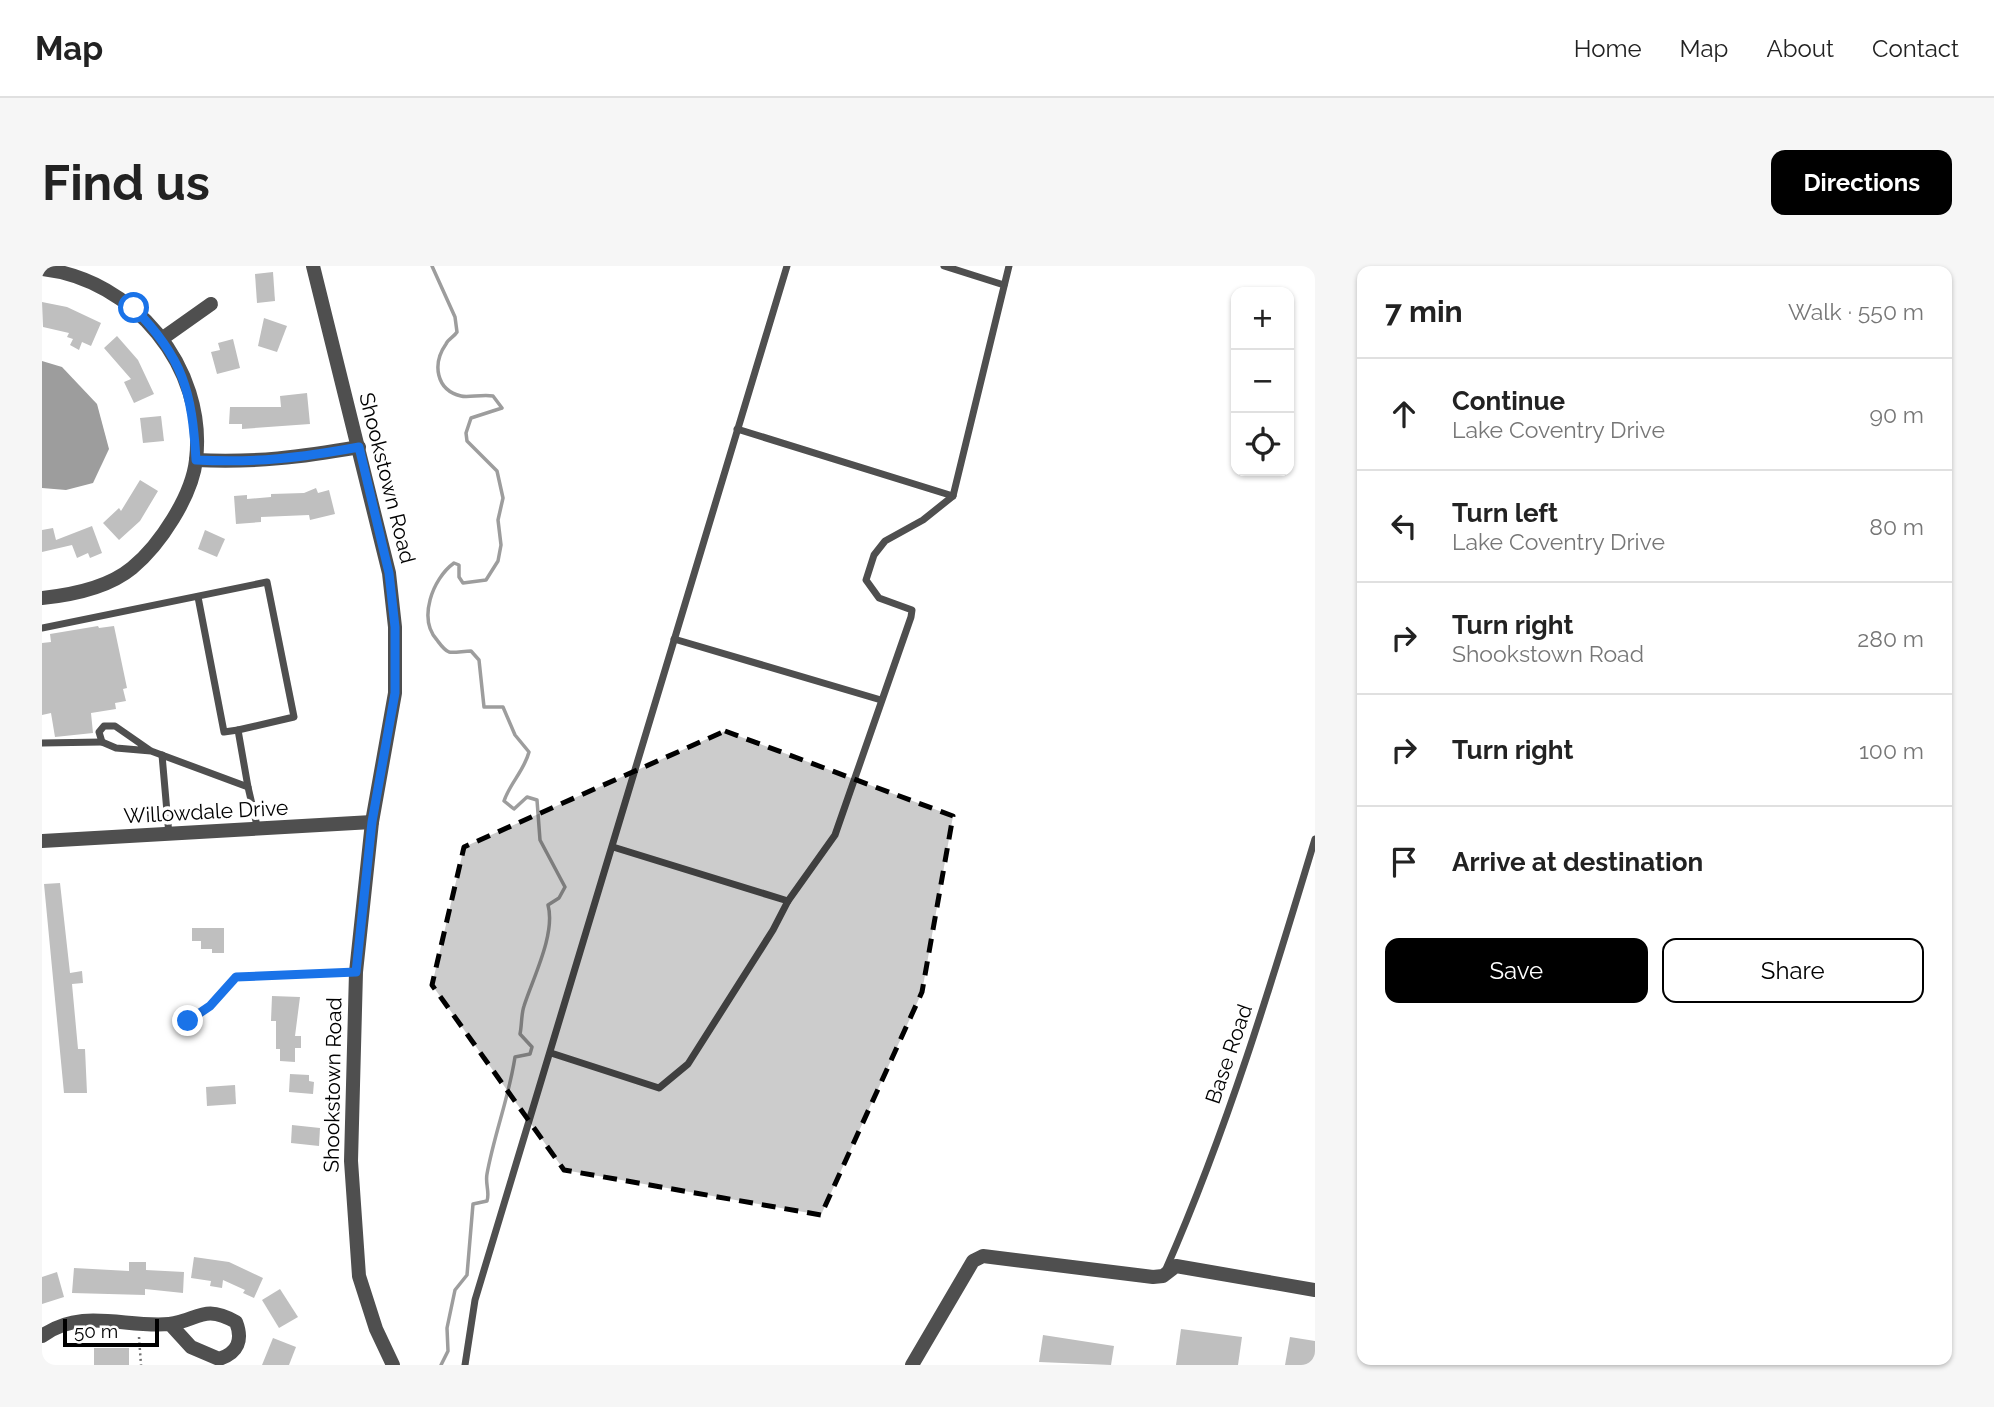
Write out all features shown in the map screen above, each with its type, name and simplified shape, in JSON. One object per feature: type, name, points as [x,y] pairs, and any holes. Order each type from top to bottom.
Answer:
[{"type":"street","name":"Shookstown Road","points":[[313,266],[389,573],[395,627],[395,693],[372,822],[356,972],[353,1216],[359,1276],[376,1329],[393,1365]]},
{"type":"street","points":[[42,269],[66,272],[112,293],[134,308],[163,338],[184,379],[194,414],[196,460],[187,494],[169,525],[132,569],[102,584],[60,596],[42,598]]},
{"type":"street","points":[[163,338],[211,304]]},
{"type":"street","points":[[196,460],[251,463],[359,447]]},
{"type":"street","name":"Willowdale Drive","points":[[42,841],[372,822]]},
{"type":"street","points":[[912,1365],[973,1261],[983,1256],[1163,1276],[1176,1266],[1315,1290]]},
{"type":"street","points":[[42,1336],[52,1329],[76,1321],[170,1324],[192,1315],[225,1316],[236,1322],[241,1335],[230,1356],[219,1359],[191,1347],[170,1324]]},
{"type":"lane","points":[[465,1365],[475,1300],[787,266]]},
{"type":"lane","points":[[944,266],[1004,285]]},
{"type":"lane","points":[[551,1053],[659,1088],[688,1064],[773,930],[788,901],[835,835],[912,610],[879,598],[866,580],[874,555],[885,541],[923,520],[953,496],[1009,266]]},
{"type":"lane","points":[[737,429],[953,496]]},
{"type":"lane","points":[[42,628],[267,582],[294,717],[224,732],[198,597]]},
{"type":"lane","points":[[674,639],[881,700]]},
{"type":"lane","points":[[102,742],[99,732],[109,724],[151,751],[248,787]]},
{"type":"lane","points":[[238,730],[258,830]]},
{"type":"lane","points":[[42,743],[102,742],[117,748],[151,751]]},
{"type":"lane","points":[[162,755],[170,835]]},
{"type":"lane","name":"Base Road","points":[[1163,1276],[1189,1217],[1243,1068],[1278,966],[1315,839]]},
{"type":"lane","points":[[613,847],[788,901]]},
{"type":"lane","points":[[188,1021],[210,1006],[236,977],[356,972]]},
{"type":"path","points":[[134,1321],[141,1342],[141,1365]]},
{"type":"highlighted area","points":[[725,731],[953,816],[922,992],[821,1215],[564,1170],[432,985],[464,847]]},
{"type":"shaded area","points":[[42,361],[62,367],[97,404],[109,449],[93,483],[66,490],[42,488]]},
{"type":"building","points":[[273,272],[275,301],[257,303],[255,274]]},
{"type":"building","points":[[42,302],[67,307],[101,323],[91,346],[82,342],[79,350],[70,345],[73,339],[67,337],[69,333],[43,327]]},
{"type":"building","points":[[264,318],[287,326],[277,352],[258,346]]},
{"type":"building","points":[[117,336],[138,360],[154,394],[134,403],[124,382],[131,379],[104,348]]},
{"type":"building","points":[[233,339],[240,368],[217,374],[211,352],[220,350],[218,343]]},
{"type":"building","points":[[307,393],[310,424],[242,429],[242,424],[229,424],[230,407],[281,407],[280,396]]},
{"type":"building","points":[[161,416],[164,441],[143,443],[140,418]]},
{"type":"building","points":[[140,480],[158,491],[140,521],[119,540],[103,523],[119,508],[121,511]]},
{"type":"building","points":[[316,488],[318,493],[329,490],[335,514],[310,520],[309,515],[261,517],[261,522],[236,524],[234,496],[247,495],[247,499],[271,497],[271,494],[304,493]]},
{"type":"building","points":[[92,526],[102,553],[90,558],[88,553],[77,558],[72,545],[42,552],[42,530],[53,528],[56,540]]},
{"type":"building","points":[[205,530],[225,539],[217,557],[198,549]]},
{"type":"building","points":[[114,626],[127,688],[123,689],[126,701],[115,703],[116,709],[91,713],[93,733],[55,737],[51,713],[42,715],[42,643],[51,642],[50,634]]},
{"type":"building","points":[[60,883],[70,973],[82,971],[83,983],[72,984],[78,1049],[85,1049],[87,1093],[64,1093],[44,884]]},
{"type":"building","points":[[192,928],[224,928],[224,953],[201,949],[201,941],[192,941]]},
{"type":"building","points":[[272,996],[300,997],[295,1036],[301,1036],[301,1048],[295,1048],[295,1062],[280,1061],[280,1049],[276,1049],[276,1021],[271,1021]]},
{"type":"building","points":[[290,1074],[309,1075],[309,1081],[314,1082],[313,1094],[289,1092]]},
{"type":"building","points":[[235,1085],[236,1104],[207,1106],[206,1087]]},
{"type":"building","points":[[292,1125],[320,1128],[319,1146],[291,1143]]},
{"type":"building","points":[[194,1257],[229,1262],[263,1278],[254,1298],[243,1293],[245,1290],[223,1280],[222,1288],[210,1286],[211,1281],[191,1278]]},
{"type":"building","points":[[129,1262],[146,1262],[146,1270],[184,1272],[183,1293],[145,1289],[145,1295],[72,1293],[74,1268],[129,1271]]},
{"type":"building","points":[[57,1272],[64,1297],[42,1304],[42,1277]]},
{"type":"building","points":[[280,1289],[298,1317],[279,1328],[262,1300]]},
{"type":"building","points":[[1181,1329],[1242,1337],[1238,1365],[1176,1365]]},
{"type":"building","points":[[1043,1335],[1114,1346],[1111,1365],[1039,1362]]},
{"type":"building","points":[[1290,1337],[1315,1341],[1315,1365],[1285,1365]]},
{"type":"building","points":[[273,1338],[296,1347],[289,1365],[262,1365]]},
{"type":"building","points":[[94,1348],[129,1348],[129,1365],[94,1365]]},
{"type":"waterway","points":[[432,266],[455,317],[457,332],[447,342],[439,360],[442,382],[453,393],[464,396],[493,396],[502,408],[471,418],[466,433],[467,441],[497,471],[503,498],[498,520],[501,545],[498,561],[486,580],[463,583],[459,577],[459,565],[454,563],[446,570],[430,600],[428,611],[431,631],[445,650],[471,651],[479,660],[484,707],[503,707],[515,735],[529,752],[504,801],[514,809],[527,797],[537,800],[540,840],[565,887],[559,898],[548,905],[550,917],[546,943],[522,1016],[520,1034],[532,1047],[530,1054],[515,1057],[487,1174],[487,1201],[473,1204],[467,1275],[455,1290],[447,1328],[448,1351],[441,1365]]},
{"type":"route","points":[[134,308],[163,338],[184,379],[194,414],[196,460],[251,463],[359,447],[389,573],[395,627],[395,693],[372,822],[356,972],[236,977],[210,1006],[188,1021]]}]
